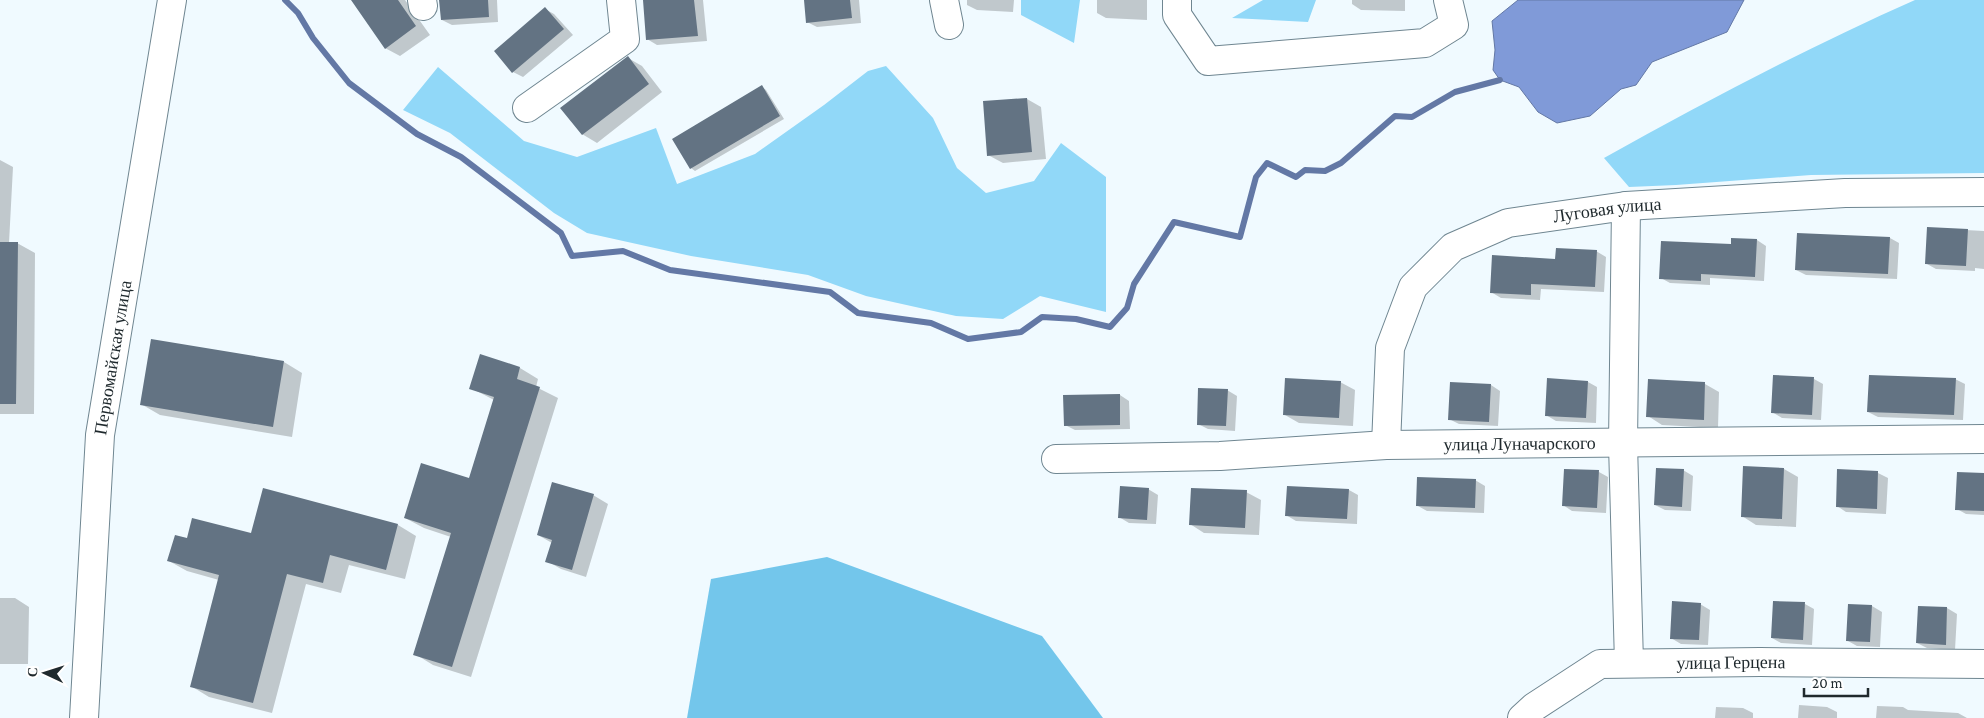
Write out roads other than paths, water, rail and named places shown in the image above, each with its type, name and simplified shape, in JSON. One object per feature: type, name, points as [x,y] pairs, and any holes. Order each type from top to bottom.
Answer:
[{"type":"street","name":"Первомайская улица","points":[[84,718],[100,435],[172,0]]},
{"type":"street","points":[[527,108],[624,39],[621,0]]},
{"type":"street","points":[[1177,7],[1208,61],[1425,43],[1451,13]]},
{"type":"street","name":"Луговая улица","points":[[1386,445],[1390,348],[1413,287],[1453,247],[1508,222],[1626,206],[1845,193],[1984,192]]},
{"type":"street","points":[[1626,206],[1623,444],[1629,663]]},
{"type":"street","name":"улица Луначарского","points":[[1056,459],[1220,456],[1386,445],[1984,439]]},
{"type":"street","name":"улица Герцена","points":[[1522,718],[1534,707],[1600,664],[1984,664]]},
{"type":"waterway","points":[[285,0],[298,13],[313,38],[349,83],[417,134],[461,157],[561,233],[572,256],[623,251],[670,270],[830,292],[858,313],[931,323],[968,339],[1021,332],[1042,317],[1076,319],[1110,327],[1127,308],[1134,284],[1174,222],[1240,237],[1256,177],[1267,163],[1296,177],[1305,170],[1325,171],[1341,163],[1395,116],[1412,117],[1455,92],[1500,80]]}]
